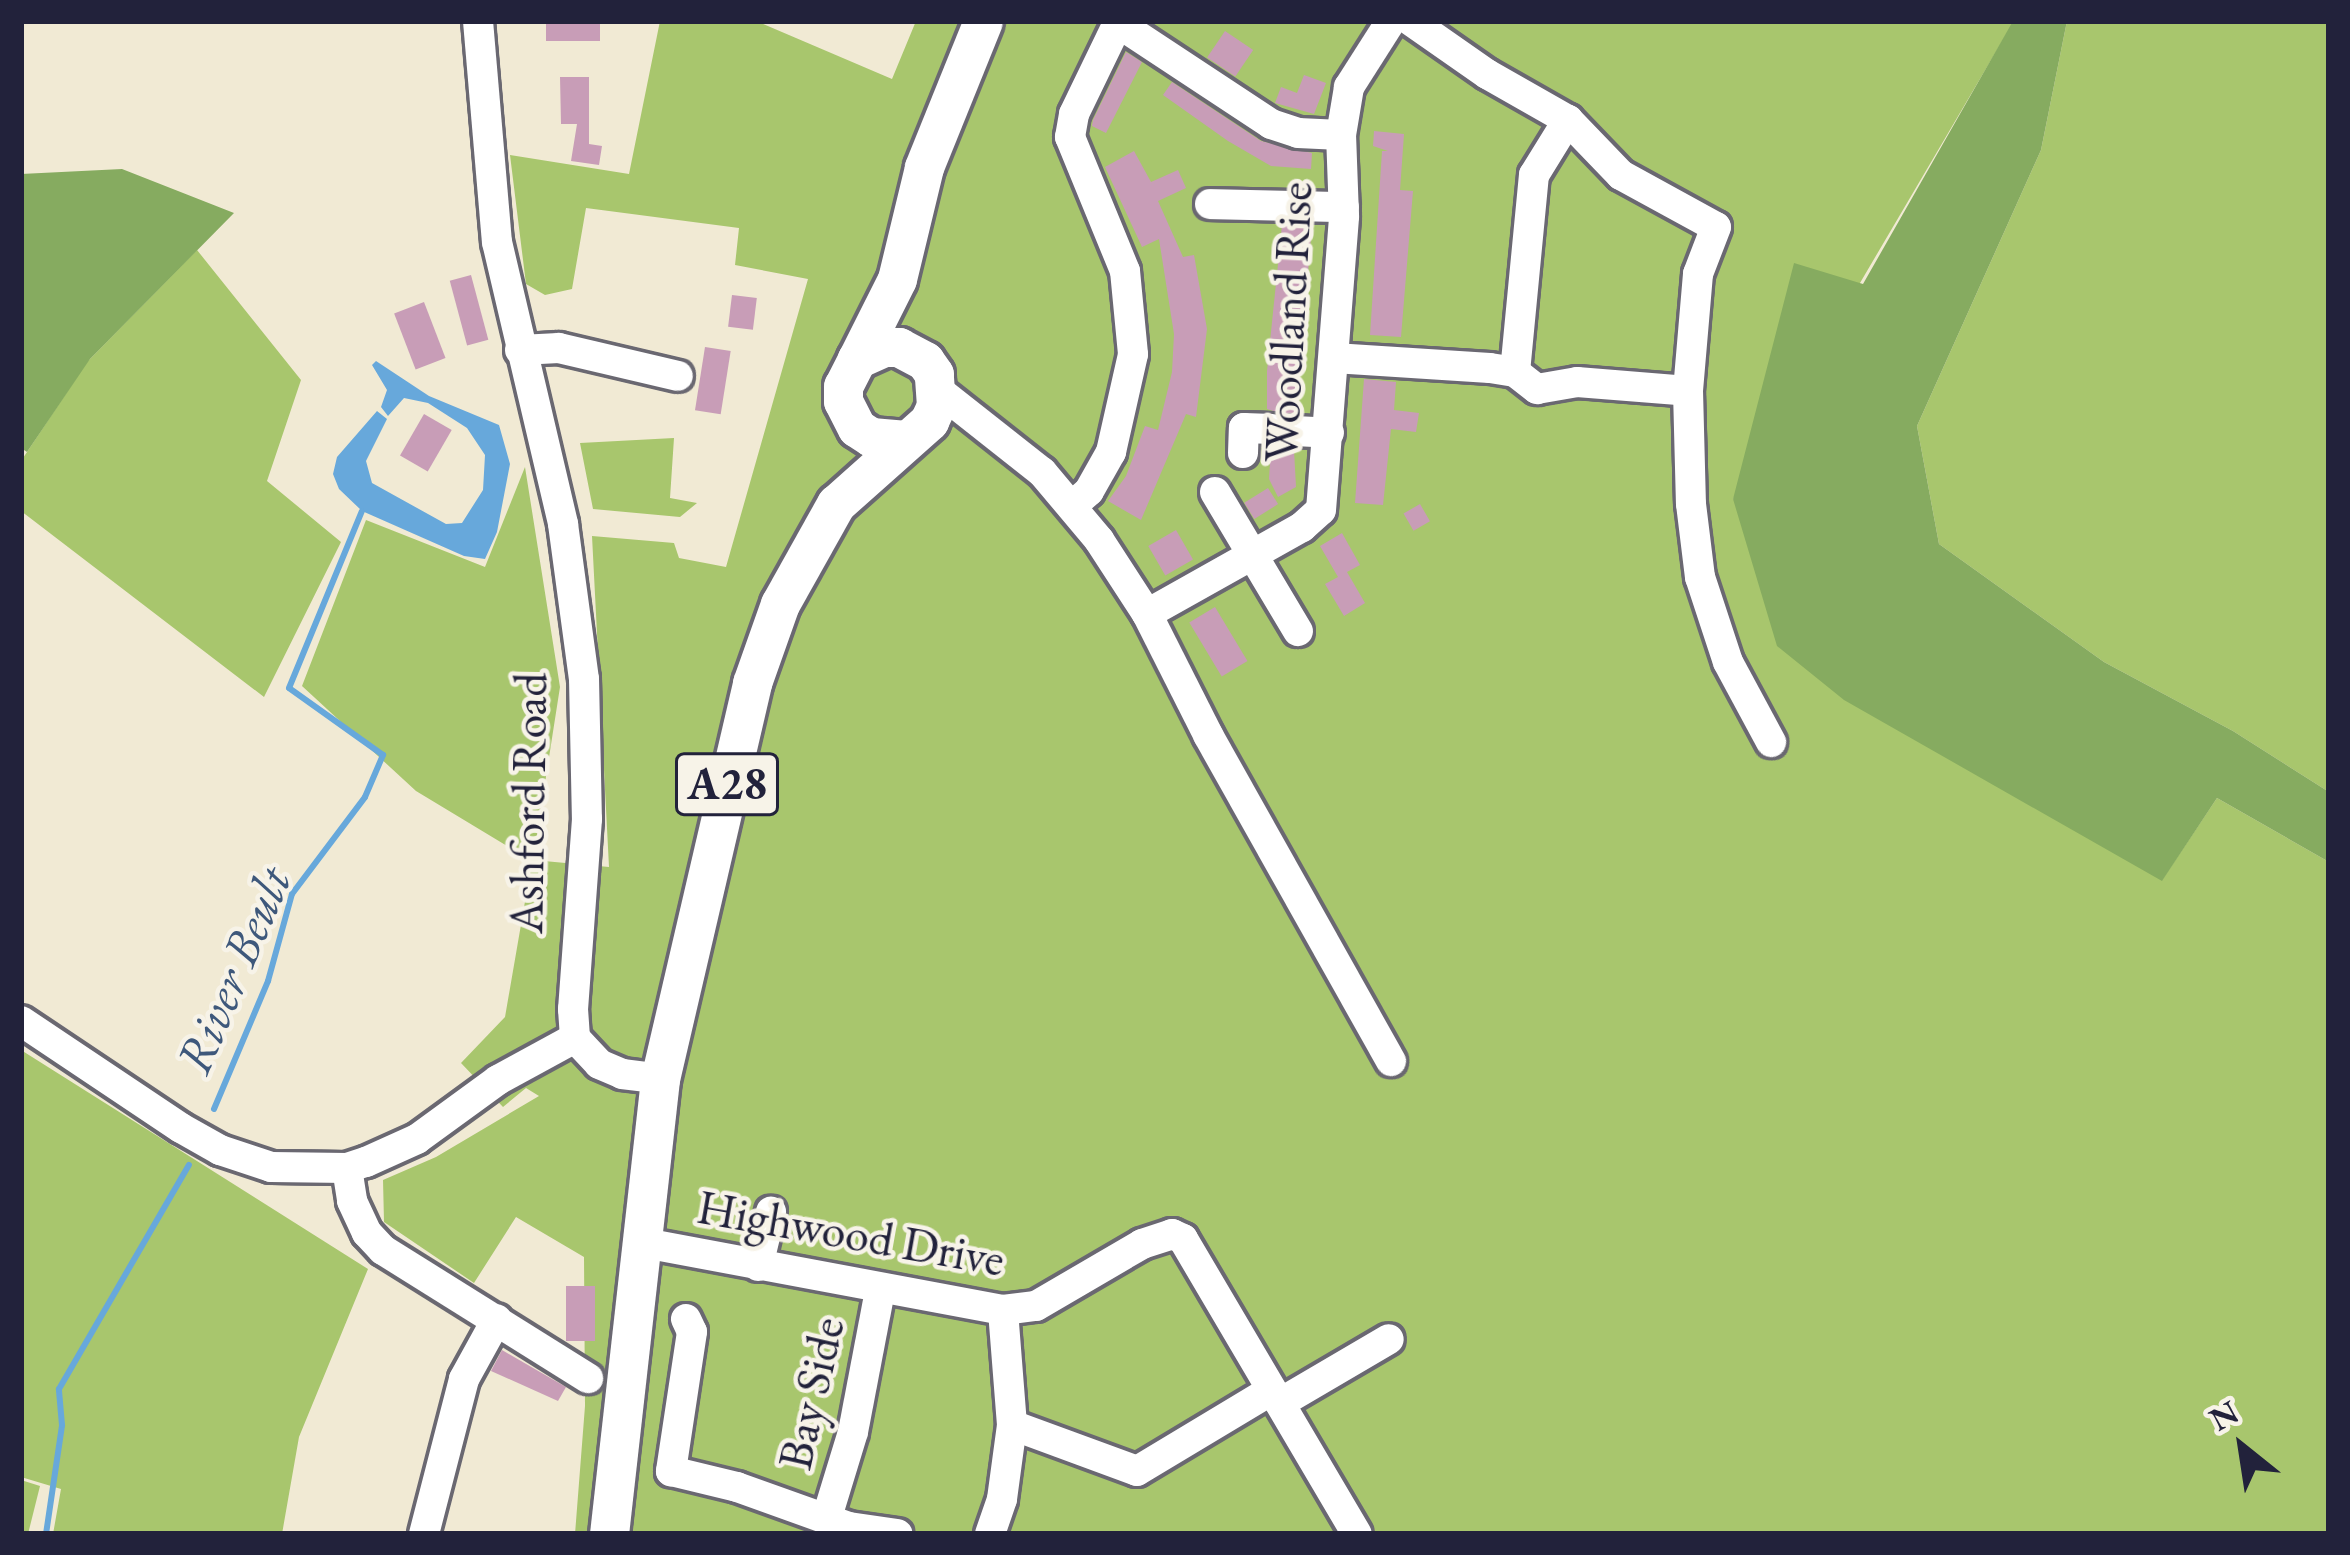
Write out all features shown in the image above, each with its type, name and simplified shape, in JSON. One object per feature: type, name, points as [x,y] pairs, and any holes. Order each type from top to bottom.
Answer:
[{"type":"main road","points":[[896,279],[913,352],[934,374],[938,390],[929,421],[910,436],[871,437],[848,415],[843,386],[896,279],[924,166],[983,21]]},
{"type":"main road","points":[[857,359],[884,346],[913,352]]},
{"type":"main road","name":"A28","points":[[836,504],[848,415]]},
{"type":"main road","name":"A28","points":[[609,1534],[661,1079],[752,683],[780,604],[836,504],[910,436]]},
{"type":"street","name":"Ashford Road","points":[[478,21],[497,242],[563,524],[584,679],[587,819],[575,1038]]},
{"type":"street","name":"Woodland Rise","points":[[1148,614],[1321,510],[1344,207],[1341,135],[1349,87],[1368,50],[1391,21]]},
{"type":"street","points":[[1412,21],[1487,74],[1568,120],[1621,175],[1716,227],[1698,274],[1688,391],[1690,504],[1700,577],[1728,662],[1772,742]]},
{"type":"street","points":[[1073,505],[1096,480],[1121,423],[1134,331],[1119,254],[1070,128],[1118,22],[1270,124],[1298,133],[1341,135]]},
{"type":"street","points":[[1515,372],[1534,175],[1568,120]]},
{"type":"street","points":[[1210,204],[1344,207]]},
{"type":"street","points":[[520,350],[559,348],[678,376]]},
{"type":"street","points":[[1334,358],[1515,372],[1537,389],[1577,382],[1688,391]]},
{"type":"street","points":[[938,390],[1030,461],[1073,505],[1148,614],[1208,735],[1391,1061]]},
{"type":"street","points":[[1243,453],[1244,428],[1329,433]]},
{"type":"street","points":[[910,436],[988,431]]},
{"type":"street","points":[[1215,492],[1298,631]]},
{"type":"street","points":[[21,1021],[220,1150],[271,1167],[347,1168],[418,1139],[498,1080],[575,1038],[599,1064],[661,1079]]},
{"type":"street","points":[[347,1168],[352,1201],[367,1233],[383,1250],[588,1378]]},
{"type":"street","points":[[758,1266],[772,1212]]},
{"type":"street","name":"Highwood Drive","points":[[639,1242],[1003,1310],[1036,1306],[1142,1244],[1172,1234],[1183,1239],[1276,1397]]},
{"type":"street","name":"Bay Side","points":[[827,1516],[853,1432],[880,1290]]},
{"type":"street","points":[[990,1534],[1002,1499],[1012,1425],[1003,1310]]},
{"type":"street","points":[[424,1534],[464,1379],[497,1319]]},
{"type":"street","points":[[686,1319],[692,1332],[671,1471],[827,1516],[849,1527],[897,1534]]},
{"type":"street","points":[[1012,1425],[1137,1471],[1389,1339]]},
{"type":"street","points":[[1276,1397],[1357,1534]]},
{"type":"green space","points":[[660,21],[756,21],[892,79],[916,21],[2014,21],[1733,499],[2162,880],[2217,798],[2329,862],[2329,1534],[575,1534],[585,1406],[584,1257],[516,1217],[474,1283],[384,1222],[383,1180],[436,1157],[539,1096],[526,1088],[503,1107],[461,1063],[505,1017],[532,861],[416,791],[302,686],[366,520],[485,567],[525,467],[560,687],[533,860],[609,867],[592,536],[674,543],[679,558],[726,567],[808,279],[735,265],[739,228],[586,208],[572,289],[545,295],[526,284],[510,155],[629,174]]},
{"type":"green space","points":[[2013,21],[2067,21],[2041,150],[1917,426],[1939,544],[2104,662],[2233,731],[2329,792],[2329,862],[2217,798],[2162,881],[1844,700],[1777,646],[1733,499],[1794,263],[1863,284]]},
{"type":"green space","points":[[2067,21],[2329,21],[2329,792],[2233,731],[2104,662],[1939,544],[1917,426],[2041,150]]},
{"type":"green space","points":[[122,169],[234,213],[90,359],[27,452],[21,448],[21,174]]},
{"type":"green space","points":[[197,250],[301,380],[267,481],[341,542],[264,697],[21,511],[21,461],[87,362]]},
{"type":"green space","points":[[674,438],[670,498],[697,503],[680,517],[593,509],[580,443]]},
{"type":"green space","points":[[21,1050],[368,1269],[299,1437],[282,1534],[53,1534],[61,1489],[21,1477]]},
{"type":"green space","points":[[21,1480],[40,1486],[28,1534],[21,1534]]},
{"type":"water","points":[[376,361],[429,396],[499,425],[510,464],[497,532],[485,559],[464,556],[362,511],[339,489],[333,474],[337,457],[377,411],[387,419],[366,461],[372,483],[446,524],[462,523],[483,490],[485,455],[467,428],[428,403],[404,398],[388,416],[381,407],[387,390],[372,365]]},
{"type":"building","points":[[546,21],[600,21],[600,41],[546,41]]},
{"type":"building","points":[[1225,31],[1253,50],[1235,77],[1207,58]]},
{"type":"building","points":[[1126,52],[1142,62],[1106,133],[1092,126],[1093,120]]},
{"type":"building","points":[[1304,75],[1326,83],[1314,114],[1275,103],[1281,87],[1297,93]]},
{"type":"building","points":[[560,77],[589,77],[589,144],[602,146],[599,165],[571,161],[577,124],[561,124]]},
{"type":"building","points":[[1172,82],[1261,141],[1312,153],[1311,169],[1271,166],[1228,141],[1163,95]]},
{"type":"building","points":[[1374,131],[1404,134],[1400,190],[1413,191],[1401,337],[1370,335],[1382,151],[1388,151],[1373,146]]},
{"type":"building","points":[[1134,151],[1151,182],[1178,170],[1186,188],[1158,201],[1183,257],[1194,255],[1207,329],[1196,417],[1186,414],[1141,520],[1108,501],[1126,476],[1145,426],[1158,430],[1172,372],[1174,334],[1159,239],[1142,247],[1105,167]]},
{"type":"building","points":[[1282,225],[1312,226],[1296,412],[1285,415],[1267,409]]},
{"type":"building","points":[[471,275],[488,340],[467,345],[450,281]]},
{"type":"building","points":[[732,295],[757,298],[753,330],[728,327]]},
{"type":"building","points":[[424,302],[446,358],[416,369],[394,313]]},
{"type":"building","points":[[705,347],[731,351],[721,414],[695,410]]},
{"type":"building","points":[[1364,379],[1396,382],[1394,410],[1419,413],[1416,432],[1391,429],[1383,505],[1355,503]]},
{"type":"building","points":[[424,414],[452,430],[428,472],[400,456]]},
{"type":"building","points":[[1282,445],[1294,450],[1296,487],[1278,497],[1269,479],[1271,448]]},
{"type":"building","points":[[1268,488],[1278,504],[1254,519],[1244,503]]},
{"type":"building","points":[[1420,504],[1430,521],[1414,531],[1404,514]]},
{"type":"building","points":[[1176,530],[1193,559],[1165,575],[1148,546]]},
{"type":"building","points":[[1342,533],[1360,565],[1347,572],[1365,603],[1344,616],[1325,584],[1338,577],[1320,546]]},
{"type":"building","points":[[1215,607],[1247,661],[1222,676],[1189,622]]},
{"type":"building","points":[[566,1286],[595,1286],[595,1341],[566,1341]]},
{"type":"building","points":[[502,1350],[566,1387],[558,1401],[491,1371]]},
{"type":"waterway","name":"River Beult","points":[[214,1109],[268,981],[292,894],[365,797],[383,755],[289,688],[362,511]]},
{"type":"waterway","name":"River Beult","points":[[46,1534],[62,1425],[59,1389],[189,1165]]}]
